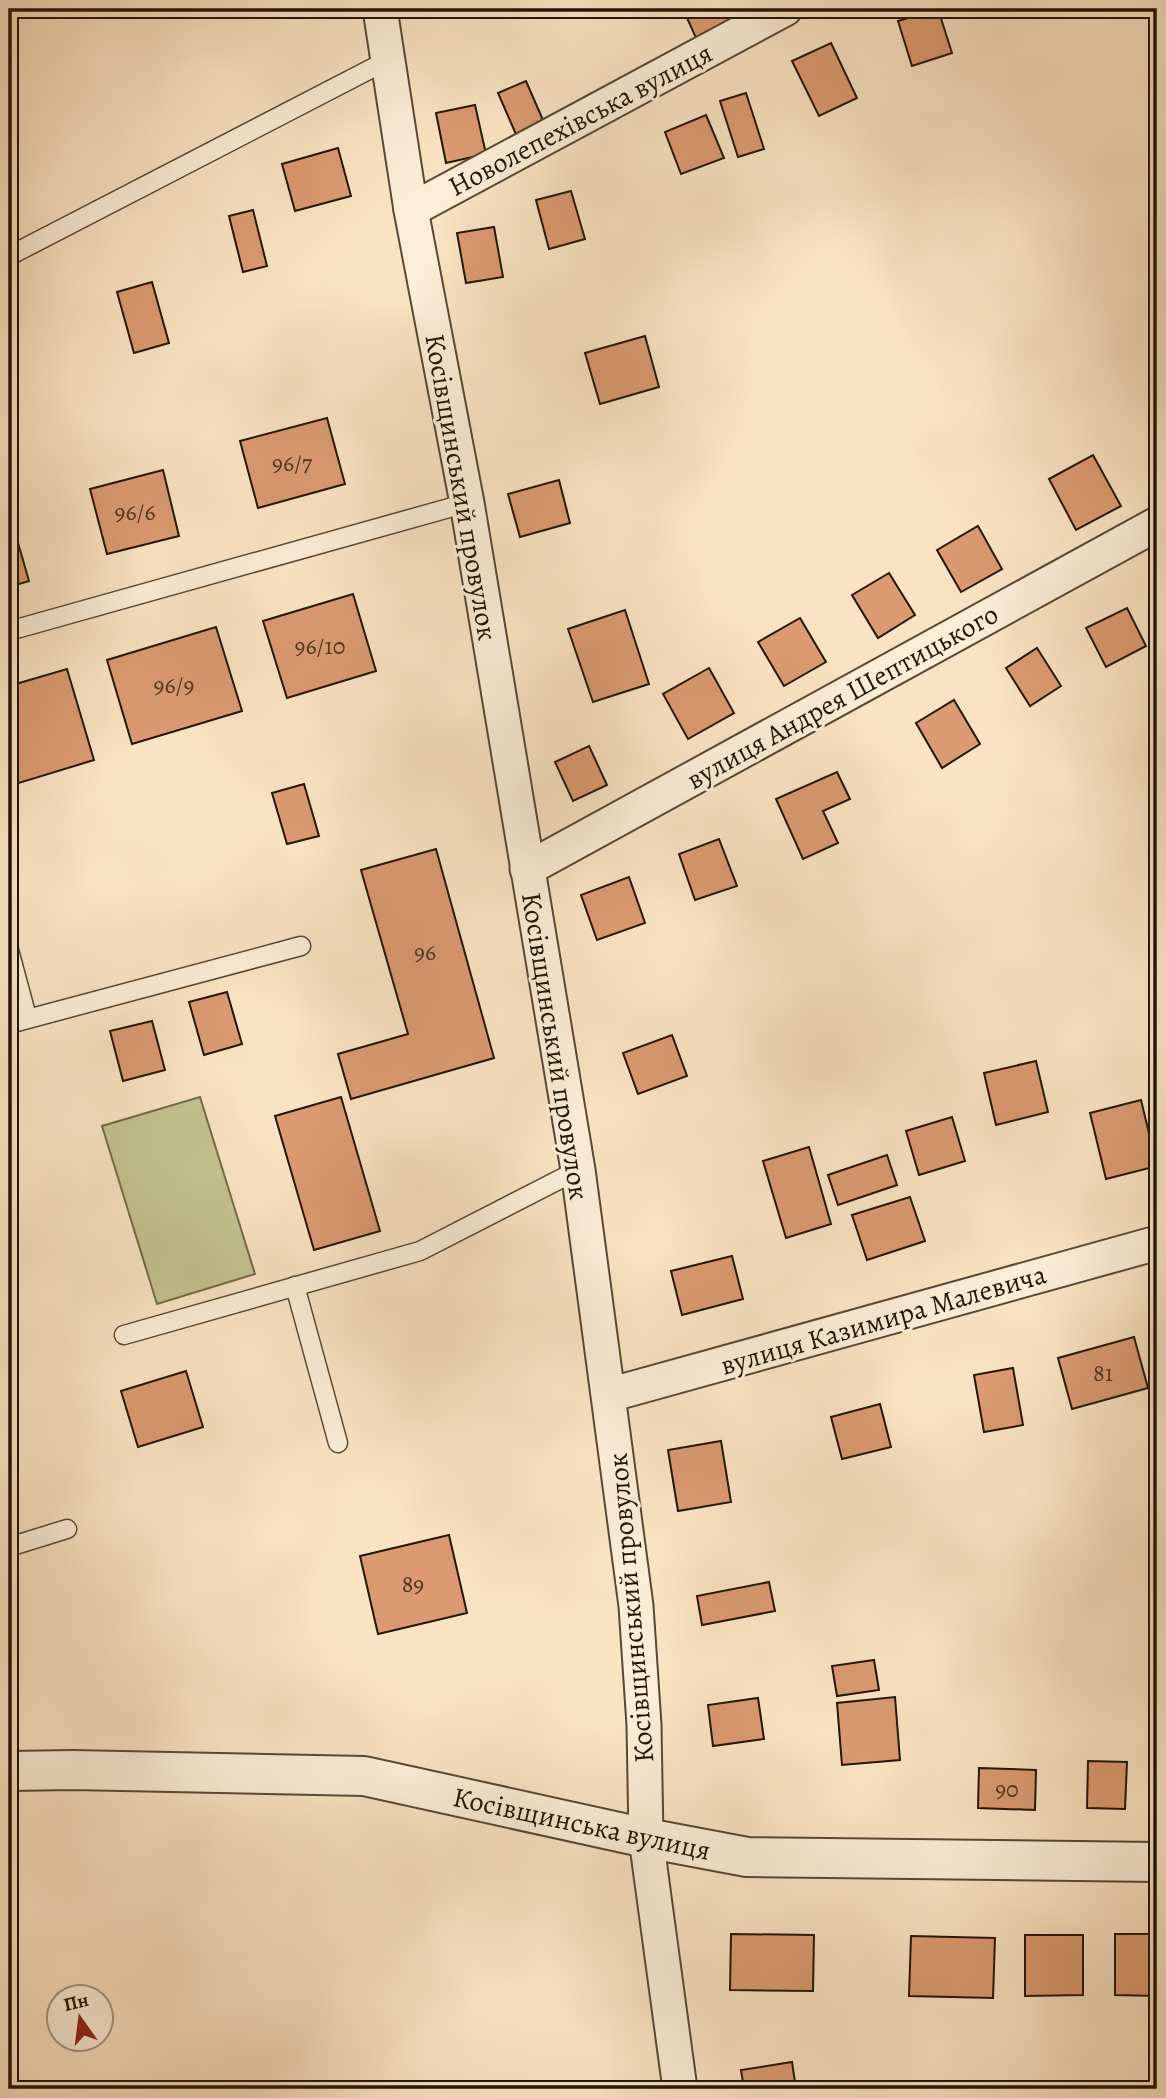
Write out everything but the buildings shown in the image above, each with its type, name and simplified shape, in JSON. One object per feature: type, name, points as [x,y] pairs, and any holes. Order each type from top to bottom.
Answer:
[{"type":"street","name":"Косівщинський провулок","points":[[380,9],[411,210],[467,503],[578,1170],[636,1606],[645,1725],[646,1838],[680,2089]]},
{"type":"street","name":"Новолепехівська вулиця","points":[[411,210],[785,9]]},
{"type":"street","name":"вулиця Андрея Шептицького","points":[[527,869],[1157,524]]},
{"type":"street","name":"вулиця Казимира Малевича","points":[[608,1395],[1157,1243]]},
{"type":"street","name":"Косівщинська вулиця","points":[[9,1771],[364,1776],[646,1838],[747,1857],[1157,1863]]},
{"type":"lane","points":[[9,256],[388,60]]},
{"type":"lane","points":[[9,631],[467,503]]},
{"type":"lane","points":[[9,1024],[27,1017],[301,946]]},
{"type":"lane","points":[[9,950],[27,1017]]},
{"type":"lane","points":[[124,1335],[420,1251],[578,1170]]},
{"type":"lane","points":[[295,1286],[338,1443]]},
{"type":"lane","points":[[9,1547],[67,1529]]},
{"type":"shaded area","points":[[200,1097],[255,1274],[157,1304],[102,1126]]}]
